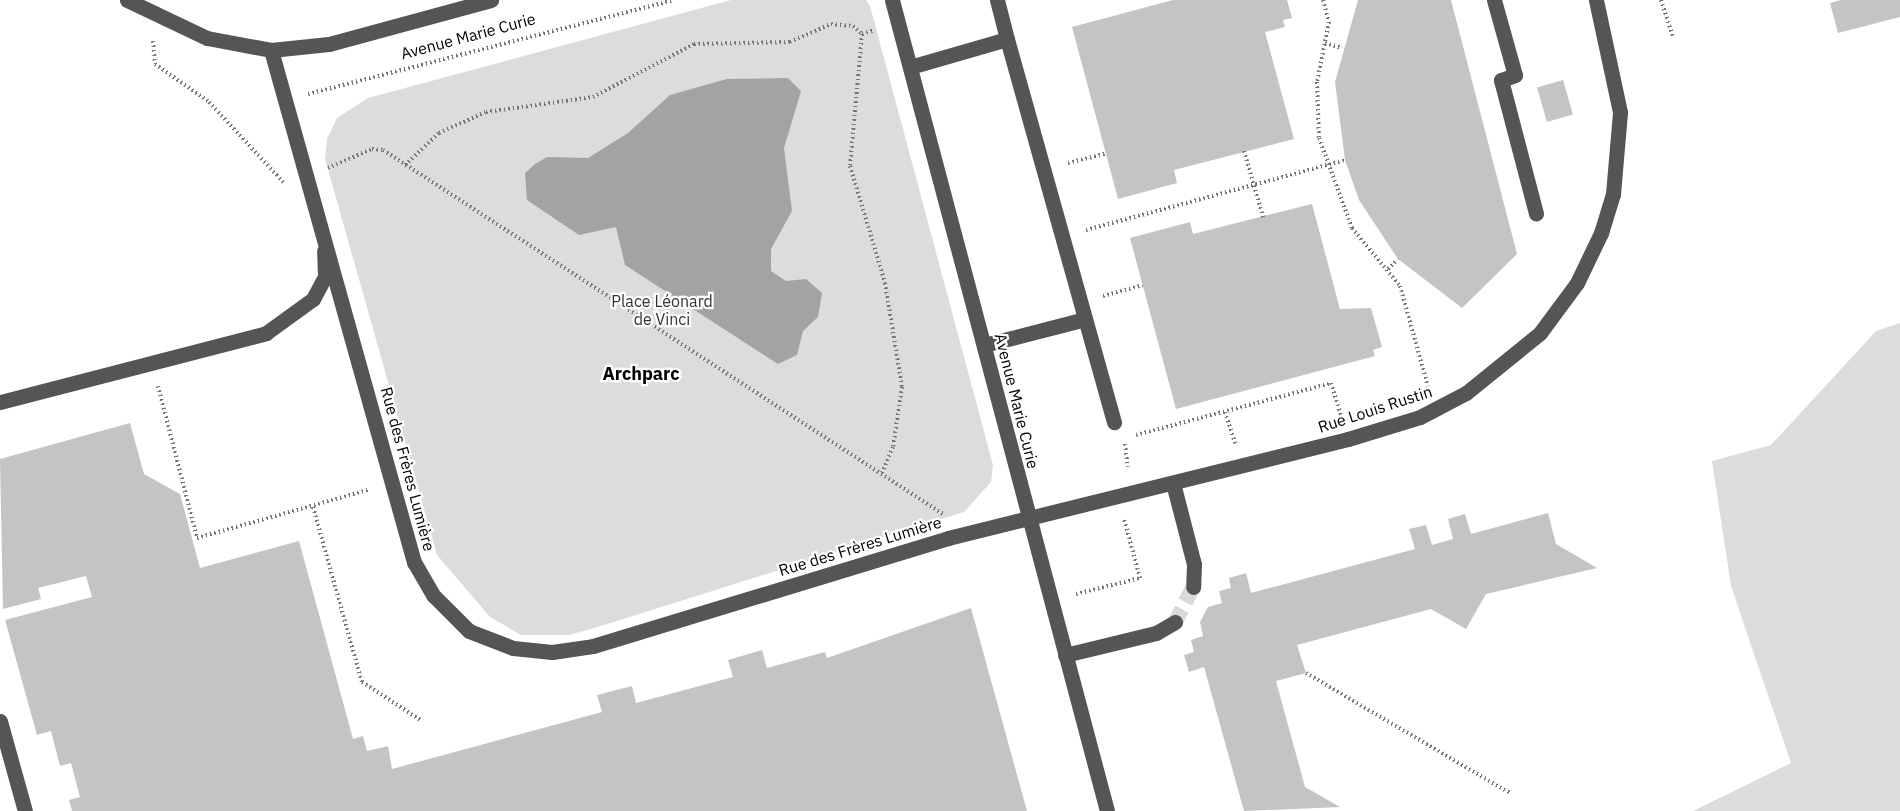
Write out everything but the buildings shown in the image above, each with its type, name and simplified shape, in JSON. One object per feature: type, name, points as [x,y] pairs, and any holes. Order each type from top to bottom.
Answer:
[{"type":"street","name":"Avenue Marie Curie","points":[[127,0],[207,38],[271,50],[329,44],[491,0]]},
{"type":"street","name":"Avenue Marie Curie","points":[[892,0],[1107,811]]},
{"type":"street","points":[[997,0],[1114,423]]},
{"type":"street","points":[[1494,0],[1515,75],[1501,80],[1536,213]]},
{"type":"street","name":"Rue Louis Rustin","points":[[1028,517],[1348,439],[1435,410],[1497,373],[1528,345],[1564,303],[1591,256],[1613,194],[1620,112],[1609,47],[1596,0]]},
{"type":"street","points":[[910,66],[1007,39]]},
{"type":"street","name":"Rue des Frères Lumière","points":[[271,50],[309,176],[414,562],[434,596],[478,636],[535,652],[593,646],[948,538],[1028,517]]},
{"type":"street","points":[[0,402],[266,333],[304,309],[323,282],[315,198]]},
{"type":"street","points":[[984,345],[1085,319]]},
{"type":"street","points":[[1173,483],[1194,564],[1193,587]]},
{"type":"street","points":[[1065,655],[1156,633],[1175,622]]},
{"type":"street","points":[[0,721],[26,811]]},
{"type":"path","name":"Avenue Marie Curie","points":[[307,94],[673,0]]},
{"type":"path","points":[[1323,0],[1329,22],[1317,109],[1327,164],[1352,228],[1400,286],[1435,410]]},
{"type":"path","points":[[1661,0],[1673,36]]},
{"type":"path","points":[[151,13],[155,64],[209,102],[280,184],[309,176],[372,149],[405,165],[943,514],[948,538]]},
{"type":"path","points":[[405,165],[439,133],[486,112],[593,97],[694,44],[790,42],[831,24],[853,26],[862,34]]},
{"type":"path","points":[[862,34],[884,27]]},
{"type":"path","points":[[862,34],[850,166],[885,284],[902,387],[893,447],[882,474]]},
{"type":"path","points":[[1325,43],[1342,48]]},
{"type":"path","points":[[1244,152],[1263,217]]},
{"type":"path","points":[[1064,164],[1106,154]]},
{"type":"path","points":[[1082,231],[1345,160]]},
{"type":"path","points":[[1388,269],[1398,259]]},
{"type":"path","points":[[1100,297],[1143,285]]},
{"type":"path","points":[[152,362],[197,538],[391,484]]},
{"type":"path","points":[[1076,594],[1140,578],[1118,495],[1114,470],[1130,467],[1123,438],[1331,383],[1348,439]]},
{"type":"path","points":[[313,507],[362,682],[422,721]]},
{"type":"path","points":[[1306,673],[1510,793]]},
{"type":"green space","name":"Place Léonard de Vinci","points":[[731,0],[866,0],[870,6],[993,465],[991,482],[964,512],[569,635],[521,635],[490,617],[437,555],[325,159],[327,139],[337,118],[368,98]]},
{"type":"green space","points":[[1900,323],[1900,811],[1693,811],[1791,763],[1731,586],[1712,461],[1771,445],[1876,331]]},
{"type":"shaded area","points":[[788,78],[801,91],[784,148],[792,211],[771,249],[771,271],[786,281],[806,279],[822,293],[818,317],[803,331],[797,355],[778,364],[625,265],[616,227],[579,235],[527,200],[525,173],[535,164],[547,157],[588,158],[628,133],[670,95],[727,79]]},
{"type":"tunnel","points":[[1175,622],[1193,587]]},
{"type":"district","name":"Archparc","points":[[641,374]]}]
